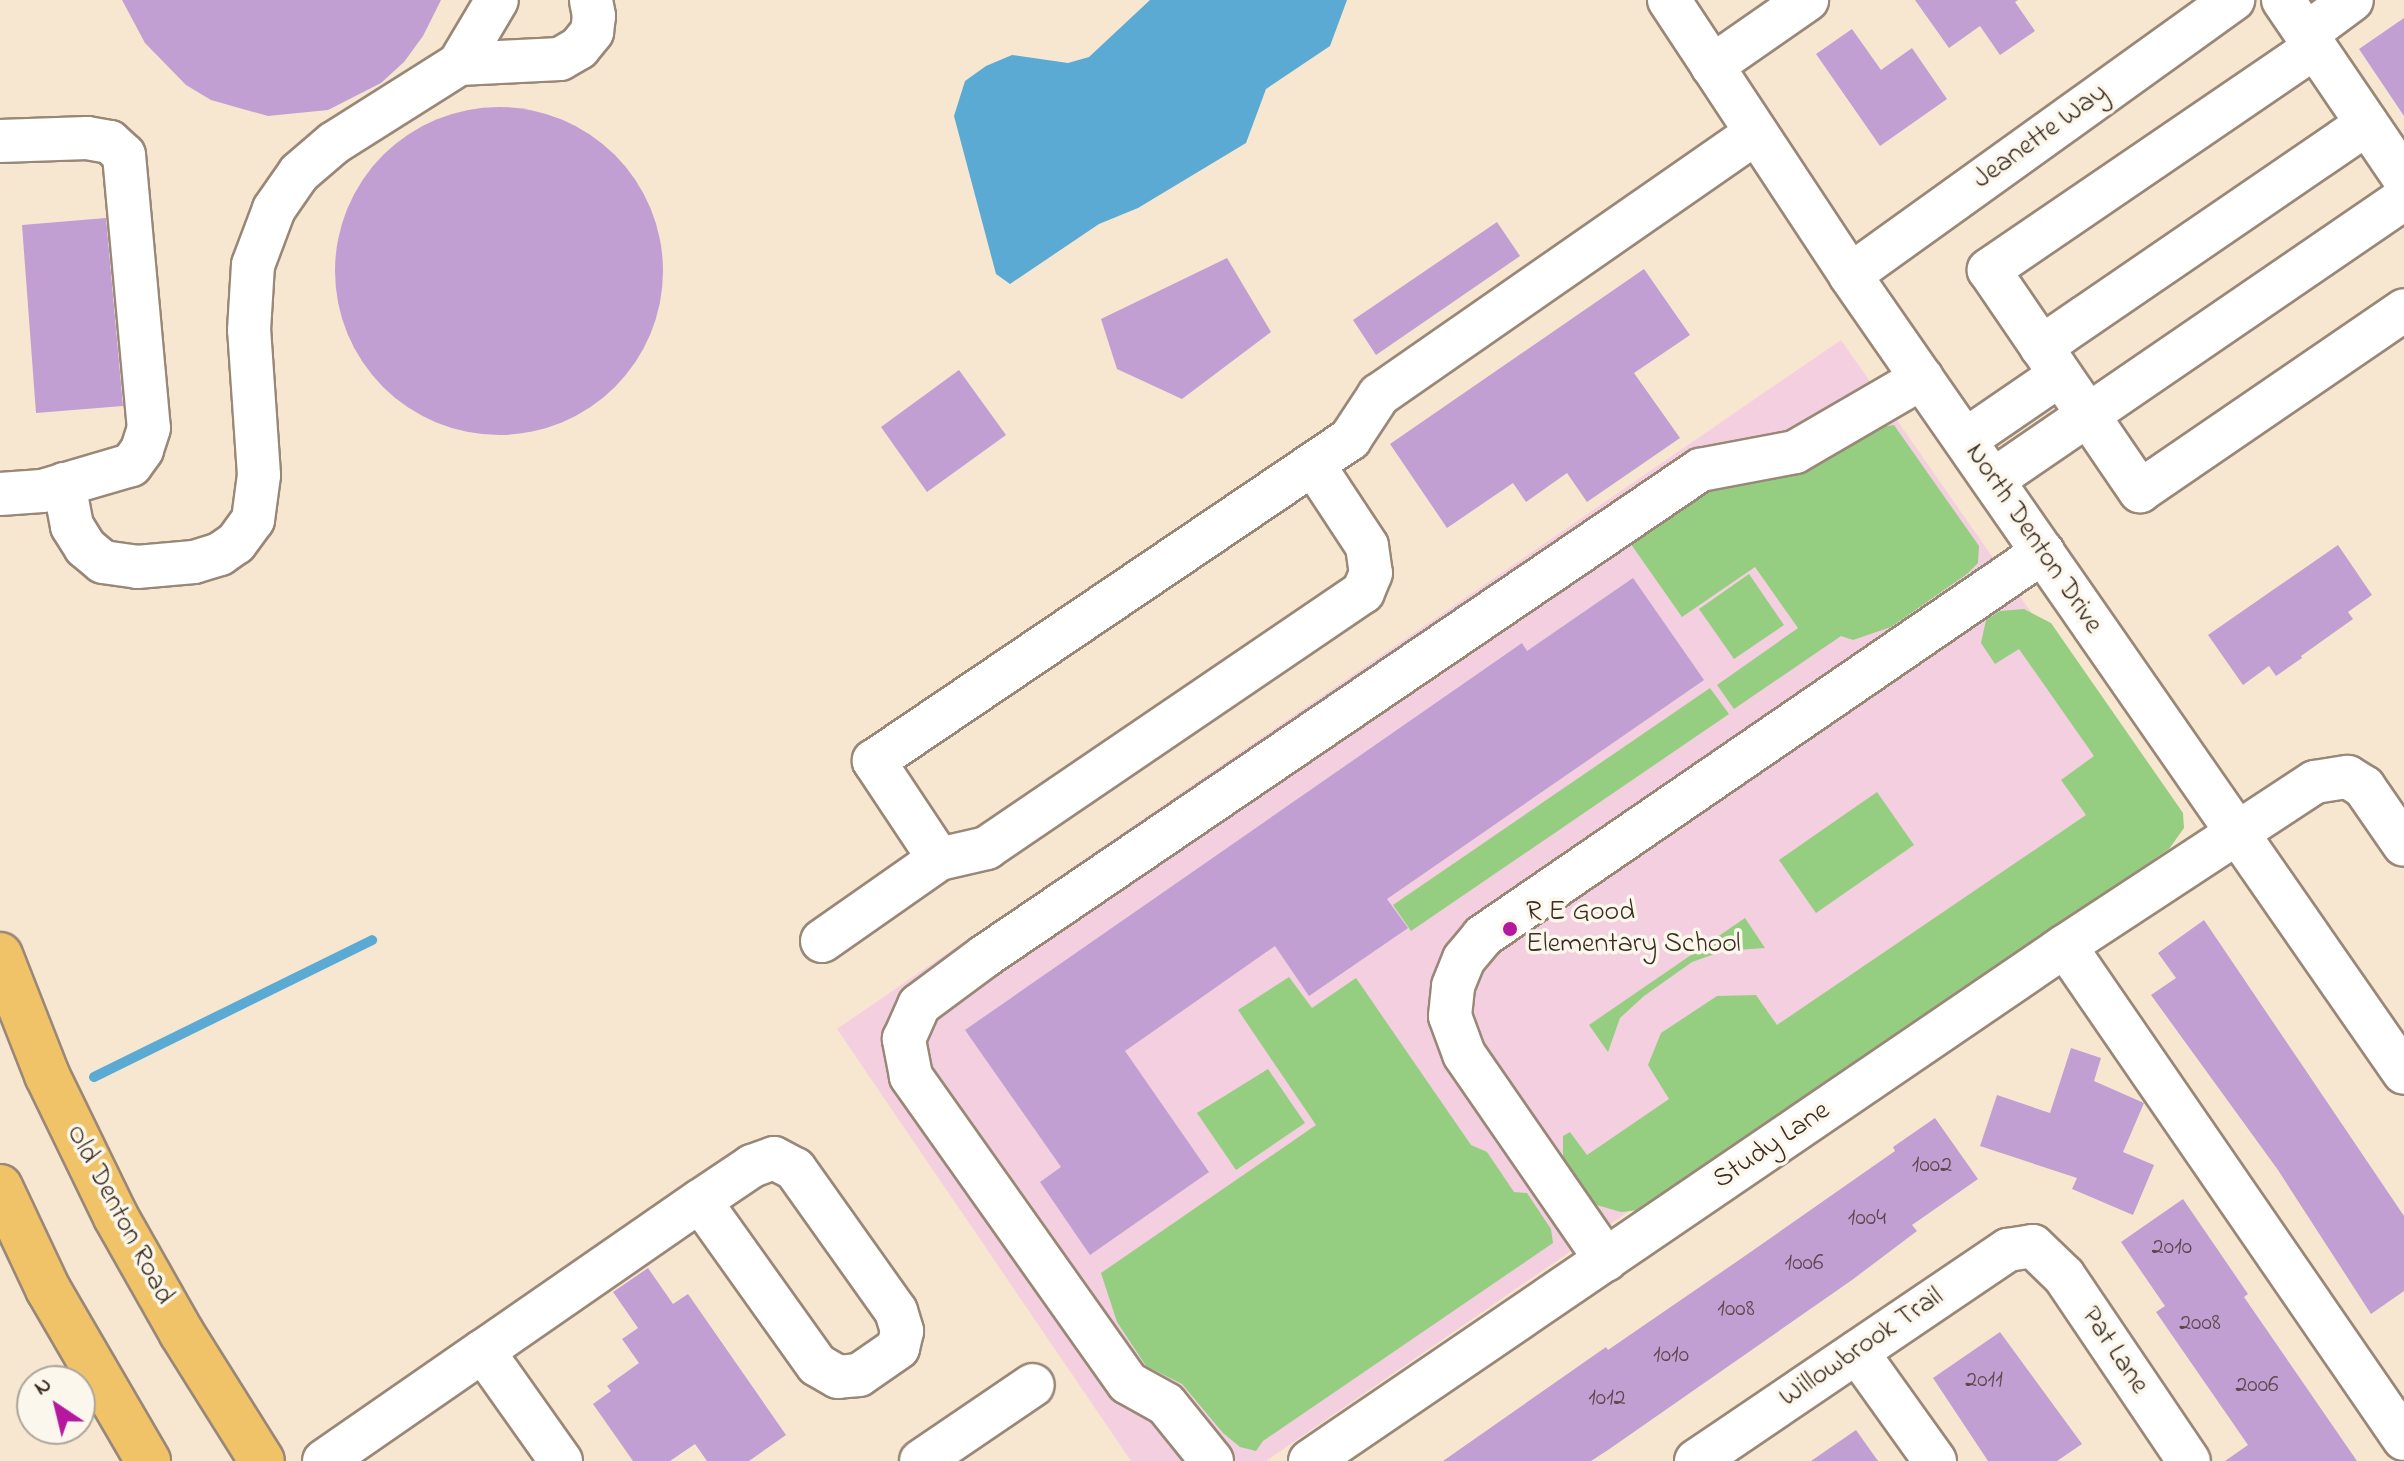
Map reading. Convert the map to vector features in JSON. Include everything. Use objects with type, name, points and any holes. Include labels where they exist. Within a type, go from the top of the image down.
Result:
[{"type":"main road","name":"Old Denton Road","points":[[0,955],[47,1075],[116,1217],[181,1332],[262,1461]]},
{"type":"main road","points":[[0,1187],[48,1289],[148,1461]]},
{"type":"street","points":[[64,484],[72,526],[85,547],[103,562],[137,567],[194,562],[220,554],[236,543],[253,520],[259,475],[249,330],[253,265],[274,209],[299,173],[334,143],[459,64],[497,0]]},
{"type":"street","points":[[459,64],[560,59],[579,48],[592,32],[594,16],[591,0]]},
{"type":"street","name":"North Denton Drive","points":[[1669,0],[1850,275],[2237,836],[2402,1066]]},
{"type":"street","points":[[1712,66],[1807,0]]},
{"type":"street","name":"Jeanette Way","points":[[1850,275],[2233,0]]},
{"type":"street","points":[[2352,0],[2301,27],[1989,270],[2140,491],[2404,310]]},
{"type":"street","points":[[2301,27],[2404,178]]},
{"type":"street","points":[[1965,440],[2051,361],[2367,124]]},
{"type":"street","points":[[939,859],[874,761],[1350,439],[1379,395],[1756,133]]},
{"type":"street","points":[[0,141],[87,138],[110,142],[124,155],[149,428],[142,450],[131,465],[42,491],[0,494]]},
{"type":"street","points":[[1993,480],[2404,199]]},
{"type":"street","points":[[1212,1461],[1166,1404],[1128,1383],[911,1076],[904,1039],[919,1005],[985,956],[1700,470],[1795,452],[1922,378]]},
{"type":"street","points":[[822,941],[939,859],[987,848],[1363,592],[1371,573],[1367,546],[1313,464]]},
{"type":"street","points":[[1606,1260],[1464,1054],[1450,1016],[1453,986],[1464,959],[1483,936],[2043,552]]},
{"type":"street","name":"Study Lane","points":[[1310,1461],[2065,946],[2315,782],[2348,777],[2364,787],[2404,845]]},
{"type":"street","points":[[2065,946],[2404,1439]]},
{"type":"street","points":[[324,1461],[700,1201],[752,1166],[774,1158],[795,1169],[896,1311],[902,1331],[898,1348],[859,1375],[838,1377],[817,1365],[700,1201]]},
{"type":"street","name":"Willowbrook Trail","points":[[1697,1461],[2008,1250],[2033,1246]]},
{"type":"street","name":"Pat Lane","points":[[2033,1246],[2064,1276],[2189,1461]]},
{"type":"street","points":[[483,1351],[561,1461]]},
{"type":"street","points":[[1857,1352],[1935,1461]]},
{"type":"street","points":[[921,1461],[1033,1385]]},
{"type":"shaded area","name":"R E Good Elementary School","points":[[1841,340],[2183,830],[1266,1461],[1131,1461],[837,1029]]},
{"type":"green space","points":[[1894,425],[1979,546],[1978,563],[1891,627],[1853,640],[1841,636],[1734,709],[1717,685],[1798,628],[1755,567],[1682,617],[1628,540],[1694,495],[1867,429]]},
{"type":"green space","points":[[1749,574],[1784,625],[1734,659],[1699,609]]},
{"type":"green space","points":[[2024,609],[2051,623],[2183,813],[2184,828],[2169,849],[1640,1210],[1621,1212],[1593,1204],[1563,1160],[1563,1136],[1570,1132],[1587,1155],[1669,1099],[1648,1065],[1661,1033],[1717,996],[1756,995],[1777,1025],[2086,815],[2061,780],[2094,756],[2019,649],[1995,664],[1981,643],[1986,620],[2000,611]]},
{"type":"green space","points":[[1710,688],[1729,714],[1411,931],[1393,905]]},
{"type":"green space","points":[[1877,792],[1914,845],[1816,913],[1779,860]]},
{"type":"green space","points":[[1745,918],[1765,948],[1723,951],[1692,962],[1644,996],[1620,1018],[1608,1052],[1589,1025]]},
{"type":"green space","points":[[1289,977],[1312,1008],[1356,978],[1471,1145],[1487,1152],[1514,1192],[1527,1193],[1551,1229],[1553,1243],[1263,1441],[1256,1451],[1240,1447],[1223,1433],[1182,1384],[1146,1366],[1117,1322],[1101,1273],[1316,1125],[1238,1010]]},
{"type":"green space","points":[[1268,1069],[1305,1123],[1236,1170],[1197,1113]]},
{"type":"water","points":[[1150,0],[1347,0],[1330,46],[1266,89],[1246,143],[1138,208],[1099,224],[1010,284],[996,274],[954,116],[965,81],[986,66],[1012,55],[1068,63],[1089,57]]},
{"type":"building","points":[[122,0],[441,0],[423,36],[404,62],[381,83],[328,110],[268,116],[211,100],[186,85],[145,43]]},
{"type":"building","points":[[1915,0],[2018,0],[2015,2],[2035,31],[2000,55],[1980,26],[1949,48]]},
{"type":"building","points":[[2404,18],[2404,116],[2359,49]]},
{"type":"building","points":[[1852,29],[1881,70],[1912,48],[1947,99],[1880,146],[1816,54]]},
{"type":"building","points":[[483,107],[515,107],[547,114],[576,126],[603,144],[626,167],[651,208],[660,239],[663,271],[660,303],[651,334],[636,362],[603,398],[576,416],[547,428],[515,435],[483,435],[451,428],[422,416],[395,398],[372,375],[354,348],[342,319],[335,287],[335,255],[342,223],[354,194],[372,167],[395,144],[422,126],[451,114]]},
{"type":"building","points":[[106,218],[123,406],[36,413],[22,225]]},
{"type":"building","points":[[1497,222],[1520,256],[1376,355],[1353,320]]},
{"type":"building","points":[[1227,258],[1271,332],[1182,399],[1117,369],[1101,319]]},
{"type":"building","points":[[1644,269],[1690,335],[1634,373],[1680,438],[1587,502],[1567,473],[1526,502],[1513,483],[1447,528],[1390,444]]},
{"type":"building","points":[[959,370],[1006,435],[927,492],[881,427]]},
{"type":"building","points":[[2338,545],[2372,595],[2348,612],[2353,619],[2302,658],[2276,676],[2269,666],[2243,685],[2208,635]]},
{"type":"building","points":[[1633,578],[1704,680],[1387,899],[1408,928],[1309,996],[1275,946],[1125,1051],[1209,1172],[1090,1255],[1040,1182],[1061,1167],[965,1030],[1522,643],[1527,651]]},
{"type":"building","points":[[2204,920],[2404,1216],[2404,1291],[2371,1314],[2278,1170],[2151,995],[2176,978],[2158,953]]},
{"type":"building","points":[[2071,1048],[2101,1058],[2094,1081],[2144,1103],[2123,1152],[2154,1165],[2133,1215],[2072,1189],[2077,1178],[1980,1146],[1997,1095],[2050,1113]]},
{"type":"building","points":[[1935,1118],[1978,1179],[1912,1225],[1917,1231],[1852,1280],[1591,1461],[1443,1461],[1606,1347],[1608,1350],[1742,1258],[1895,1151],[1893,1147]]},
{"type":"building","points":[[2183,1199],[2248,1294],[2244,1297],[2357,1461],[2225,1461],[2248,1445],[2156,1312],[2165,1306],[2121,1242]]},
{"type":"building","points":[[648,1268],[673,1304],[688,1294],[786,1435],[749,1461],[707,1461],[695,1444],[670,1461],[633,1461],[593,1404],[611,1391],[607,1386],[639,1363],[622,1339],[638,1328],[613,1292]]},
{"type":"building","points":[[2000,1332],[2082,1444],[2057,1461],[1988,1461],[1933,1378]]},
{"type":"building","points":[[1856,1430],[1878,1461],[1811,1461]]},
{"type":"waterway","points":[[94,1077],[372,940]]},
{"type":"place","name":"R E Good Elementary School","points":[[1510,929]]}]
